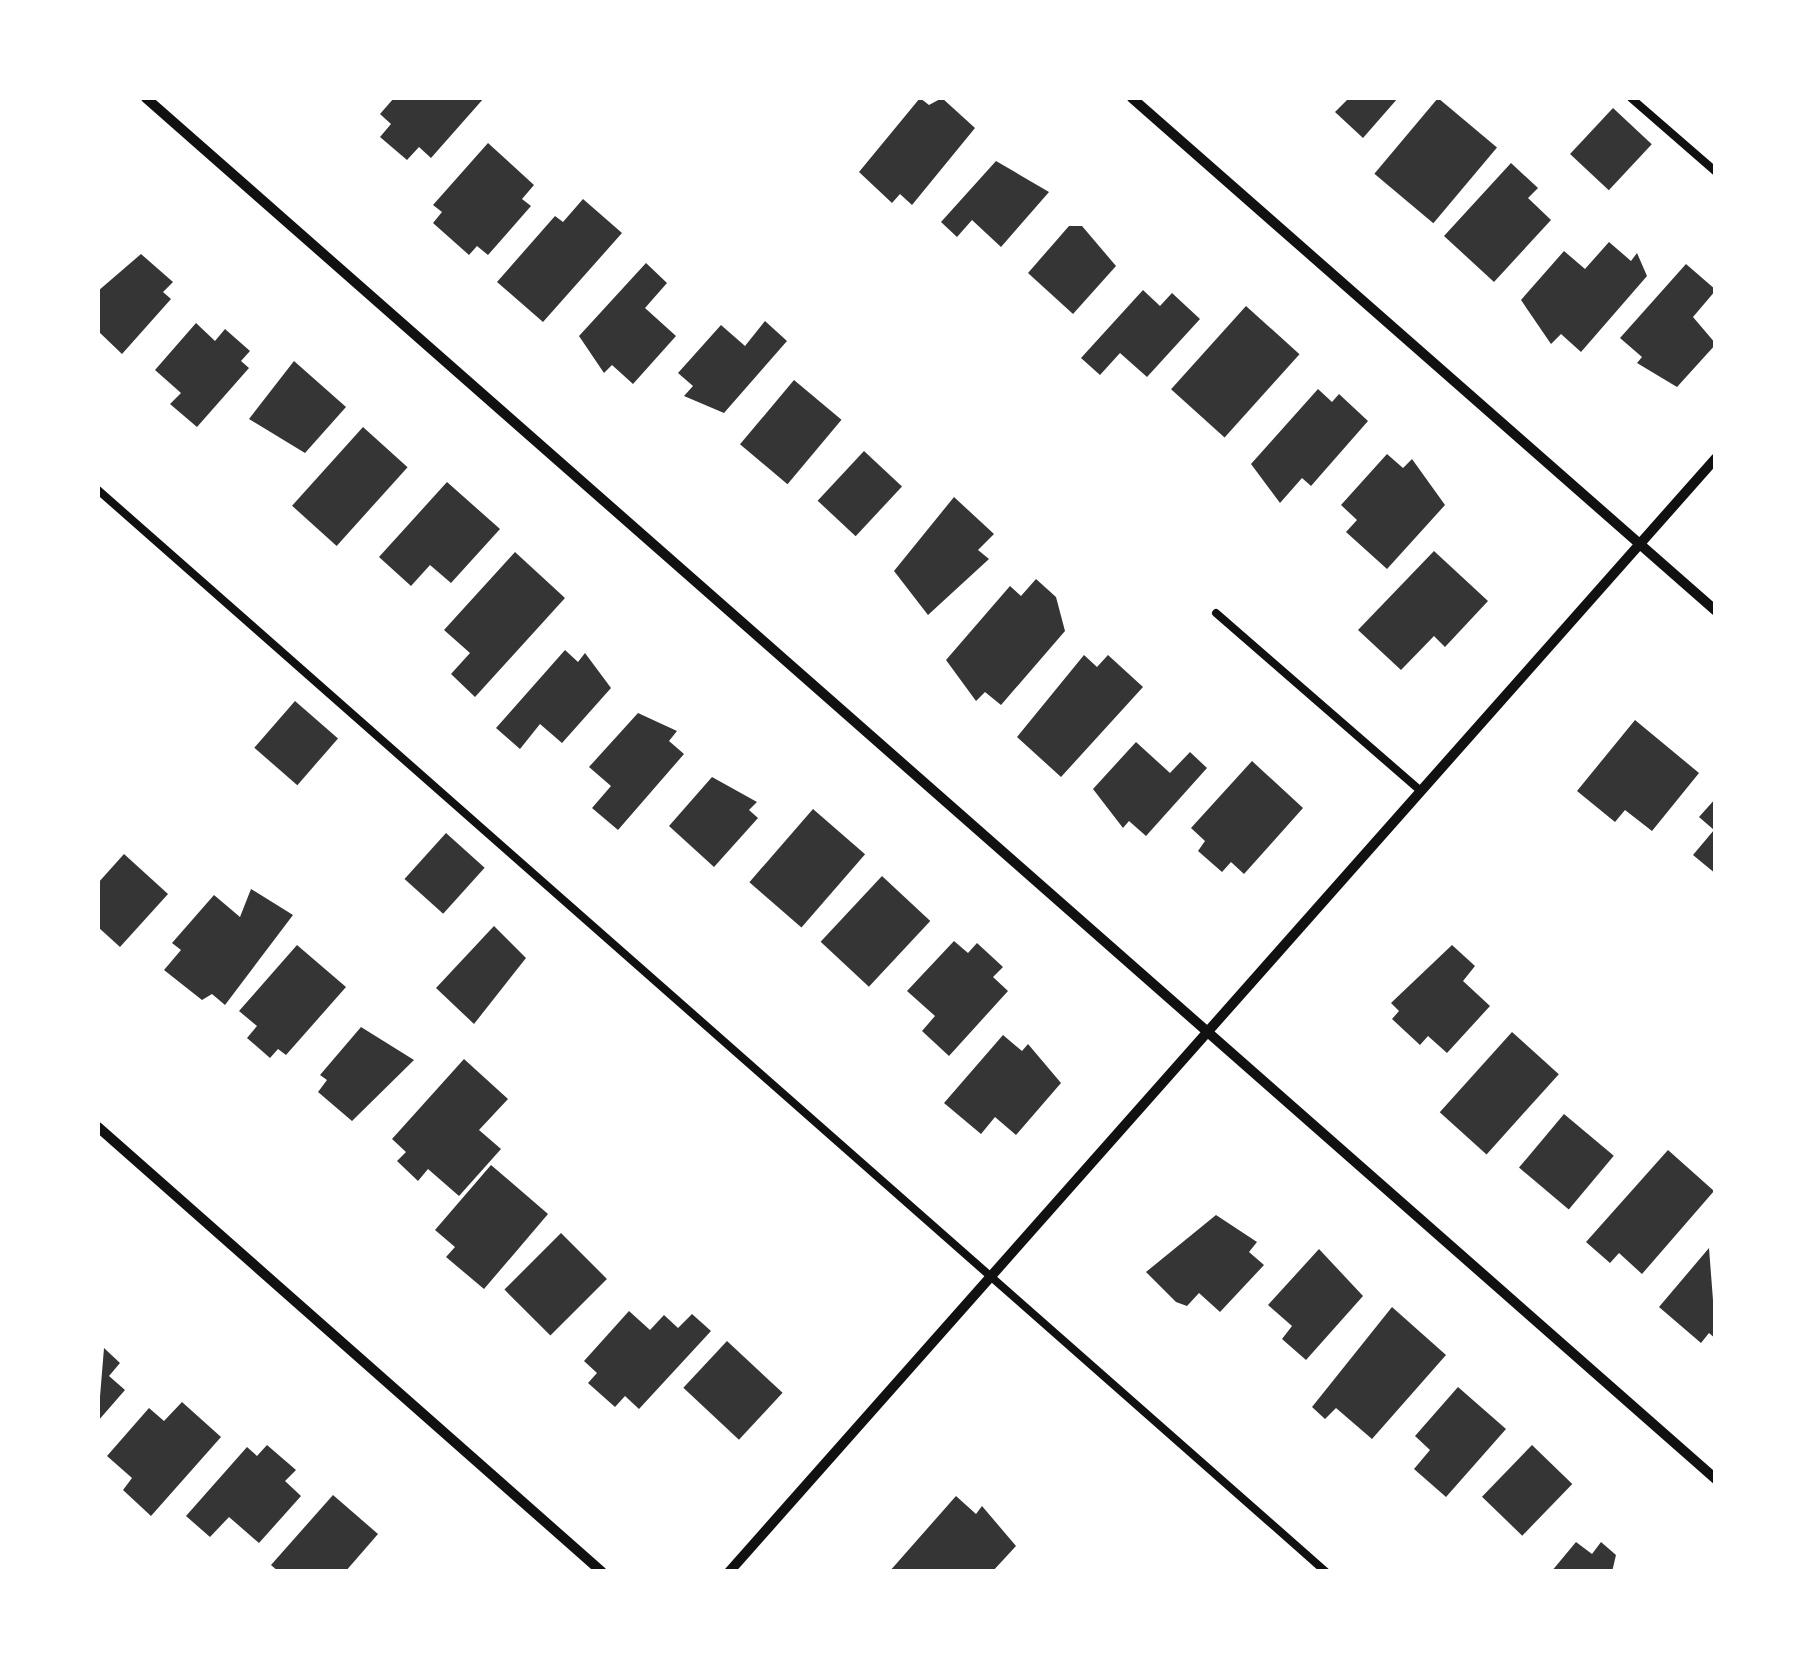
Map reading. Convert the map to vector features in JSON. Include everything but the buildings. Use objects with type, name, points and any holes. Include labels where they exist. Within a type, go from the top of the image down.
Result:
[{"type":"street","points":[[146,98],[1716,1478]]},
{"type":"street","points":[[1132,98],[1716,610]]},
{"type":"street","points":[[728,1572],[1716,458]]},
{"type":"street","points":[[98,1127],[602,1572]]},
{"type":"lane","points":[[1631,98],[1716,172]]},
{"type":"lane","points":[[98,490],[1326,1572]]},
{"type":"lane","points":[[1216,613],[1421,791]]}]
